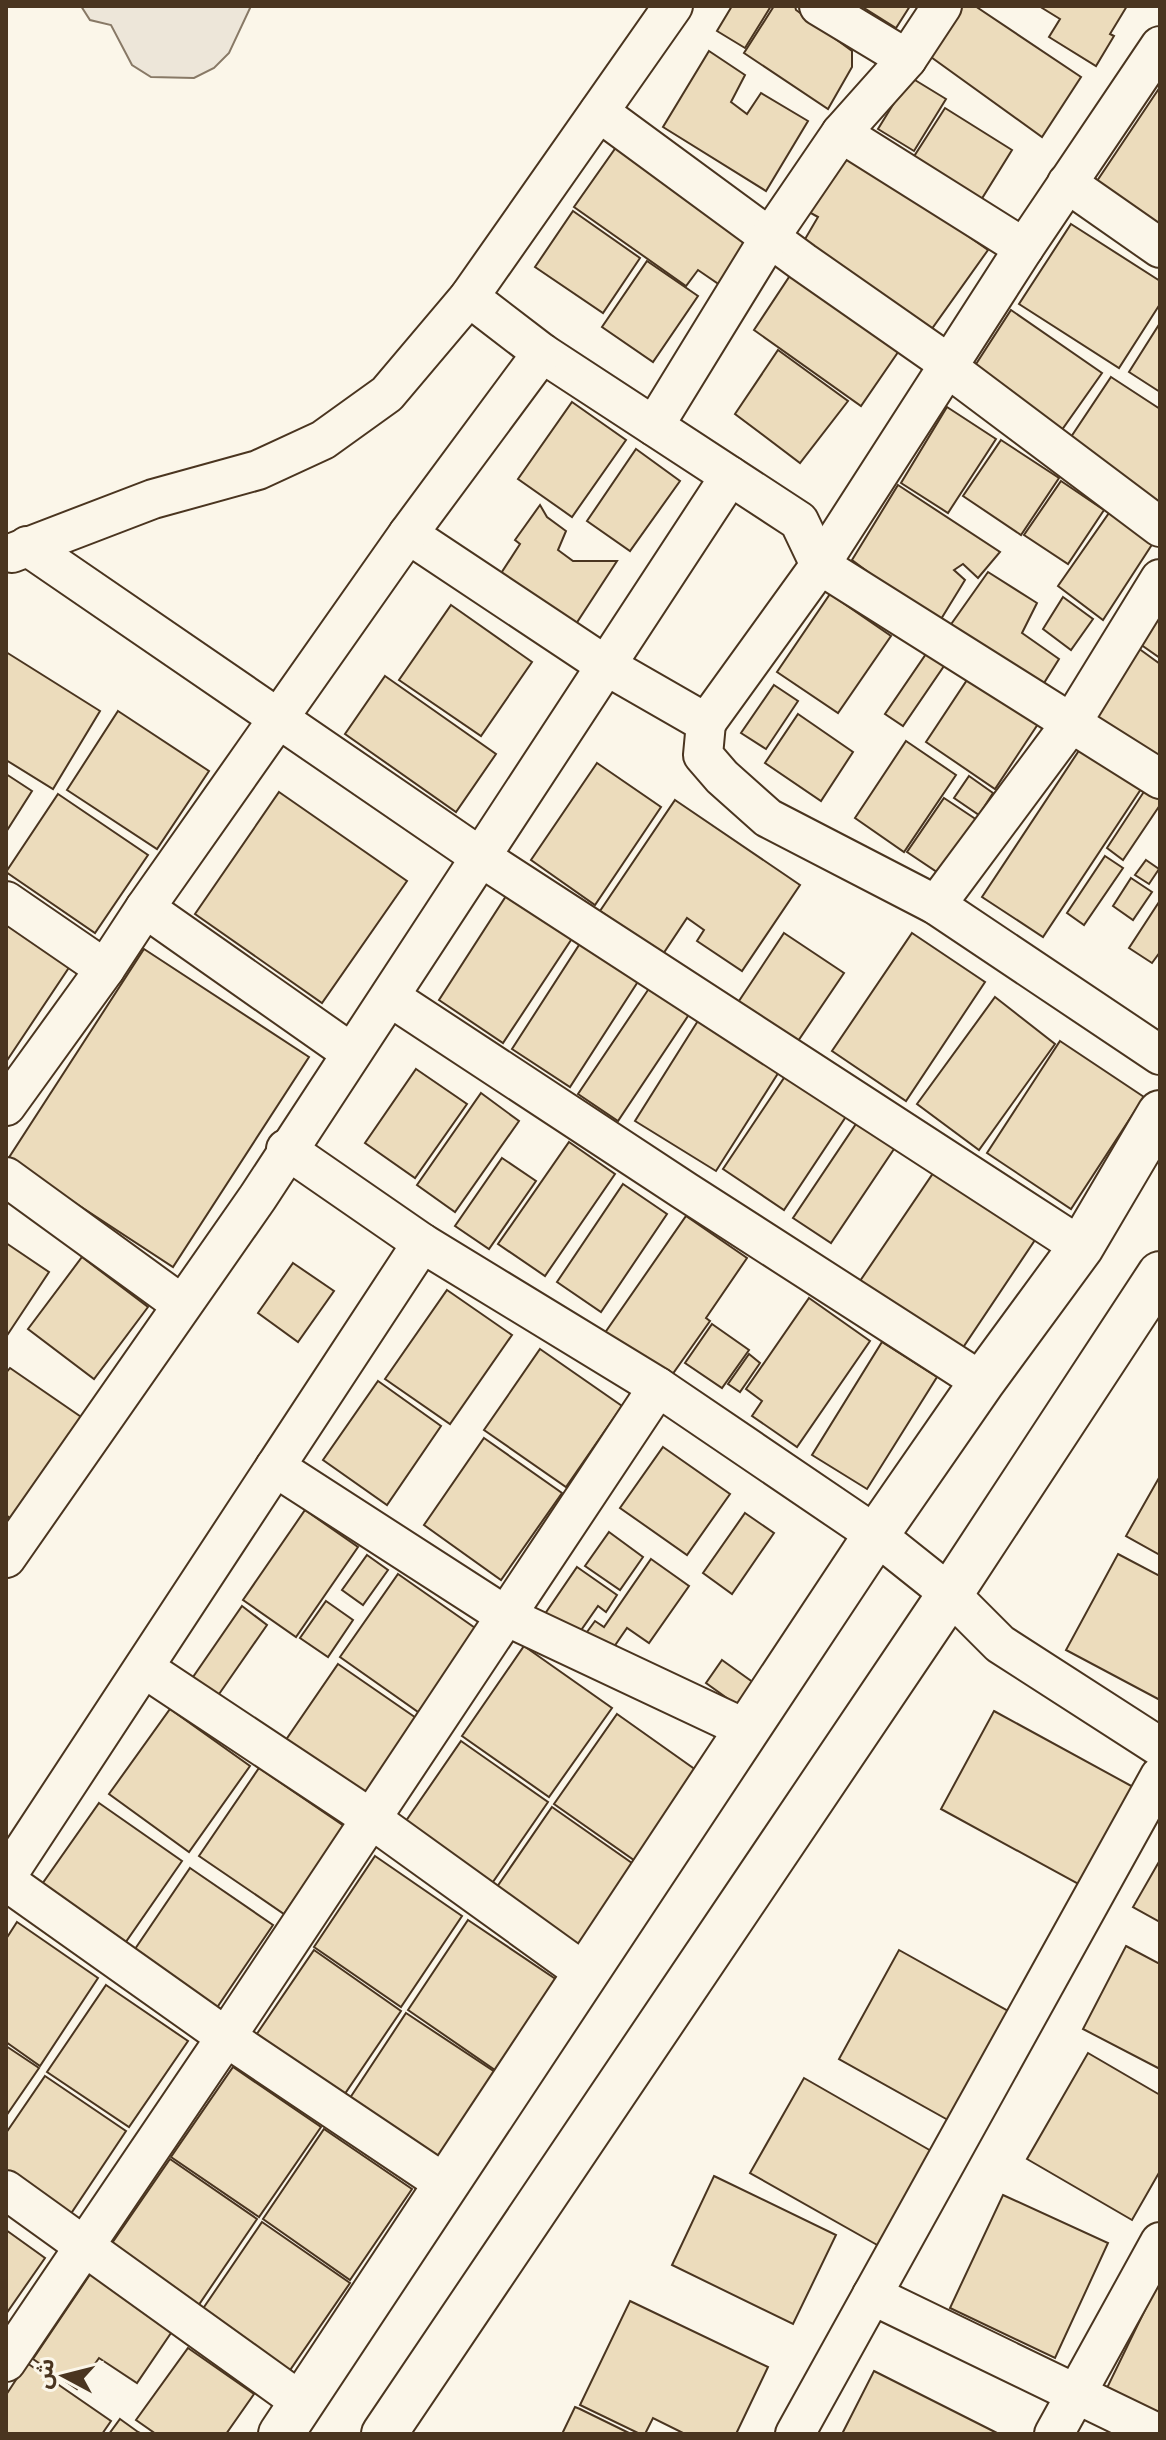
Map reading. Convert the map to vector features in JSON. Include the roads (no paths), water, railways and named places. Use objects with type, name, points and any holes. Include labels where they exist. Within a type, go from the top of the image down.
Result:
[{"type":"main road","points":[[291,2418],[876,1535],[1081,1247],[1160,1113]]},
{"type":"main road","points":[[384,2434],[950,1594],[1160,1274]]},
{"type":"street","points":[[17,550],[153,499],[258,470],[323,440],[387,394],[469,297],[673,6]]},
{"type":"street","points":[[819,6],[907,59]]},
{"type":"street","points":[[654,426],[770,237],[841,133],[907,59],[942,6]]},
{"type":"street","points":[[1160,46],[1024,248],[820,565],[706,723],[703,755],[722,777],[768,818],[936,905],[1160,1055]]},
{"type":"street","points":[[599,112],[948,365],[1160,527]]},
{"type":"street","points":[[841,133],[1024,248]]},
{"type":"street","points":[[1067,183],[1160,248]]},
{"type":"street","points":[[469,297],[542,353],[799,521],[820,565],[1160,779]]},
{"type":"street","points":[[6,1106],[408,534],[542,353]]},
{"type":"street","points":[[6,1558],[258,1197],[286,1149],[390,997],[479,856],[730,476]]},
{"type":"street","points":[[408,534],[605,665],[706,723]]},
{"type":"street","points":[[17,550],[279,718],[479,856],[1081,1247]]},
{"type":"street","points":[[936,905],[1072,722],[1160,579]]},
{"type":"street","points":[[6,901],[105,969]]},
{"type":"street","points":[[145,908],[350,1052]]},
{"type":"street","points":[[390,997],[982,1382]]},
{"type":"street","points":[[286,1149],[422,1243],[658,1387],[876,1535],[950,1594],[1000,1644],[1160,1747]]},
{"type":"street","points":[[6,1177],[181,1304]]},
{"type":"street","points":[[422,1243],[6,1879],[226,2037],[445,2184]]},
{"type":"street","points":[[6,2362],[658,1387]]},
{"type":"street","points":[[275,1467],[506,1616],[748,1730]]},
{"type":"street","points":[[144,1668],[370,1818],[585,1973]]},
{"type":"street","points":[[795,2434],[1160,1776]]},
{"type":"street","points":[[6,2190],[85,2247],[291,2418]]},
{"type":"street","points":[[1054,2434],[1160,2242]]},
{"type":"street","points":[[872,2295],[1159,2434]]}]
